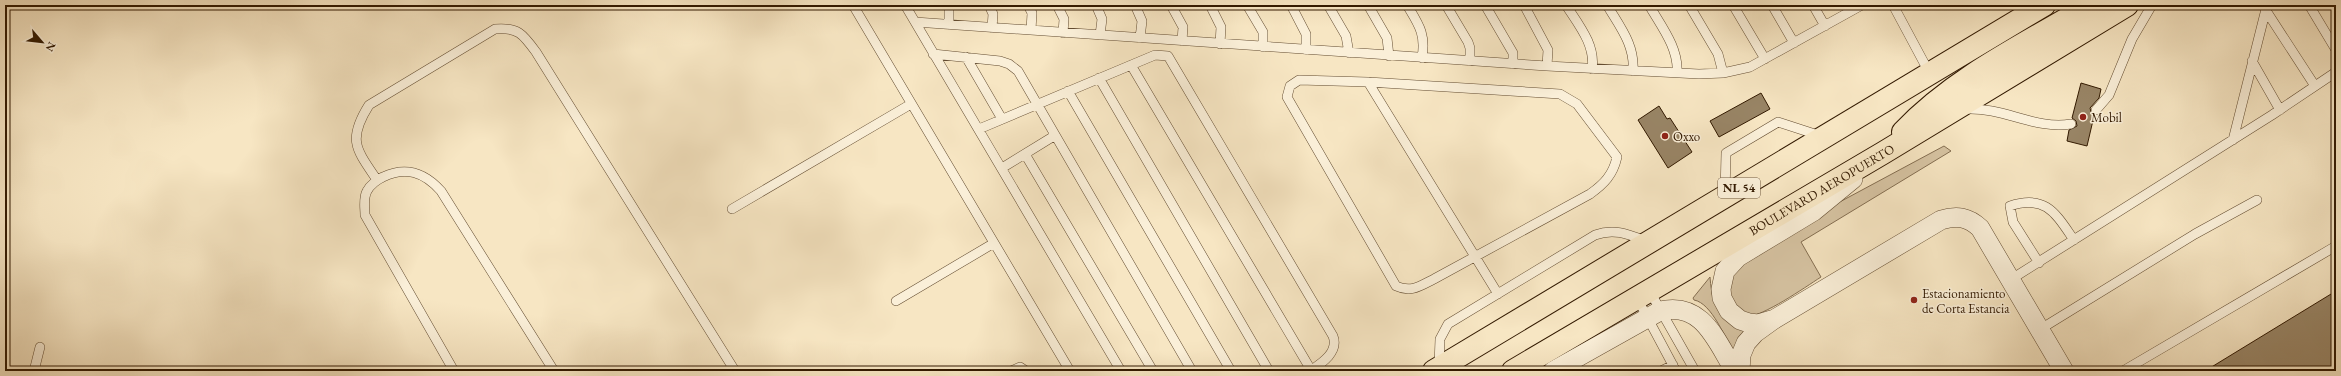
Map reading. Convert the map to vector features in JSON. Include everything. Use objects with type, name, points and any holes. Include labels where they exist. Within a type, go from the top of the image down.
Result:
[{"type":"highway","name":"NL 54","points":[[1437,370],[2044,5]]},
{"type":"highway","points":[[1883,153],[1914,120],[1949,90],[2092,5]]},
{"type":"highway","name":"BOULEVARD AEROPUERTO","points":[[1513,371],[1883,153],[2127,5]]},
{"type":"street","points":[[1773,320],[1758,324],[1749,323],[1740,320],[1729,311],[1722,298],[1721,289],[1725,271],[1738,257],[1814,211],[1883,153]]},
{"type":"street","points":[[1740,371],[1741,355],[1746,343],[1773,320],[1941,220],[1951,217],[1962,217],[1972,221],[1980,228],[2064,371]]},
{"type":"street","points":[[1553,371],[1654,315],[1673,308],[1684,309],[1702,320],[1735,371]]},
{"type":"lane","points":[[852,5],[1070,371]]},
{"type":"lane","points":[[905,5],[933,54],[979,128],[1121,371]]},
{"type":"lane","points":[[949,5],[949,25]]},
{"type":"lane","points":[[989,5],[993,14],[992,28]]},
{"type":"lane","points":[[1028,5],[1032,13],[1031,30]]},
{"type":"lane","points":[[1057,5],[1064,19],[1063,33]]},
{"type":"lane","points":[[1096,5],[1102,19],[1100,35]]},
{"type":"lane","points":[[1135,5],[1142,22],[1140,38]]},
{"type":"lane","points":[[1171,5],[1183,27],[1182,41]]},
{"type":"lane","points":[[1210,5],[1221,27],[1220,44]]},
{"type":"lane","points":[[1248,5],[1262,32],[1263,47]]},
{"type":"lane","points":[[1291,5],[1306,34],[1306,50]]},
{"type":"lane","points":[[1328,5],[1346,36],[1349,53]]},
{"type":"lane","points":[[1368,5],[1388,38],[1389,56]]},
{"type":"lane","points":[[1407,5],[1422,30],[1424,45],[1422,58]]},
{"type":"lane","points":[[1446,5],[1468,42],[1470,48],[1470,61]]},
{"type":"lane","points":[[1485,5],[1513,53],[1513,64]]},
{"type":"lane","points":[[1524,5],[1548,50],[1546,66]]},
{"type":"lane","points":[[1566,5],[1591,46],[1593,54],[1592,69]]},
{"type":"lane","points":[[1607,5],[1633,52],[1633,71]]},
{"type":"lane","points":[[1648,5],[1675,51],[1678,64],[1677,73]]},
{"type":"lane","points":[[1690,5],[1718,54],[1723,74]]},
{"type":"lane","points":[[1733,5],[1765,59]]},
{"type":"lane","points":[[1772,5],[1794,43]]},
{"type":"lane","points":[[1813,5],[1825,26]]},
{"type":"lane","points":[[1893,5],[1930,74]]},
{"type":"lane","points":[[2096,110],[2109,95],[2132,39],[2152,5]]},
{"type":"lane","points":[[2309,5],[2336,50]]},
{"type":"lane","points":[[915,22],[1513,64],[1633,71],[1723,74],[1750,67],[1859,6]]},
{"type":"lane","points":[[2233,140],[2266,7]]},
{"type":"lane","points":[[2266,7],[2315,86]]},
{"type":"lane","points":[[377,180],[358,152],[357,134],[362,116],[369,105],[495,29],[510,28],[524,35],[735,371]]},
{"type":"lane","points":[[933,54],[1000,61],[1009,64],[1018,71],[1036,105],[1192,371]]},
{"type":"lane","points":[[979,128],[1155,55],[1168,56],[1266,221],[1335,342],[1335,346],[1328,358],[1311,371],[1131,65]]},
{"type":"lane","points":[[966,57],[1002,119]]},
{"type":"lane","points":[[2252,61],[2280,110]]},
{"type":"lane","points":[[2010,280],[2233,140],[2336,72]]},
{"type":"lane","points":[[1099,78],[1269,371]]},
{"type":"lane","points":[[1299,80],[1368,82],[1560,94],[1577,104],[1618,157],[1613,172],[1601,186],[1475,257],[1412,290],[1396,286],[1287,97],[1290,86],[1299,80]]},
{"type":"lane","points":[[1368,82],[1498,294]]},
{"type":"lane","points":[[1068,91],[1231,371]]},
{"type":"lane","points":[[732,209],[911,104]]},
{"type":"lane","points":[[1956,109],[2003,112],[2048,126],[2071,124]]},
{"type":"lane","points":[[1725,197],[1726,154],[1778,122],[1824,137]]},
{"type":"lane","points":[[1002,168],[1054,136]]},
{"type":"lane","points":[[1025,154],[1153,371]]},
{"type":"lane","points":[[454,371],[365,215],[367,190],[377,180],[397,170],[405,170],[432,180],[441,191],[554,371]]},
{"type":"lane","points":[[2039,330],[2195,234],[2257,200]]},
{"type":"lane","points":[[2039,263],[2013,222],[2010,206],[2032,201],[2054,212],[2074,240]]},
{"type":"lane","points":[[1437,370],[1440,339],[1448,324],[1595,235],[1607,230],[1622,232],[1650,242]]},
{"type":"lane","points":[[896,301],[994,243]]},
{"type":"lane","points":[[2124,371],[2336,246]]},
{"type":"lane","points":[[1643,294],[1654,315],[1675,368],[1661,371]]},
{"type":"lane","points":[[1643,294],[1654,315],[1695,371]]},
{"type":"lane","points":[[34,371],[40,347]]},
{"type":"lane","points":[[1011,371],[1020,367],[1026,371]]},
{"type":"shaded area","points":[[1944,146],[1951,151],[1801,242],[1821,277],[1795,294],[1763,312],[1746,317],[1721,289],[1725,271],[1821,212]]},
{"type":"shaded area","points":[[1710,277],[1715,305],[1730,318],[1749,327],[1735,355],[1713,315],[1707,308],[1693,298]]},
{"type":"building","name":"Mobil","points":[[2081,83],[2101,89],[2099,98],[2090,108],[2094,116],[2087,146],[2067,141],[2069,130],[2077,126],[2076,121],[2072,118]]},
{"type":"building","points":[[1761,93],[1770,109],[1719,137],[1710,121]]},
{"type":"building","name":"Oxxo","points":[[1659,106],[1667,119],[1670,118],[1692,152],[1668,168],[1638,120]]},
{"type":"building","points":[[2336,291],[2336,371],[2205,371]]},
{"type":"place","name":"Mobil","points":[[2083,117]]},
{"type":"place","name":"Oxxo","points":[[1665,136]]},
{"type":"place","name":"Estacionamiento de Corta Estancia","points":[[1914,300]]}]
